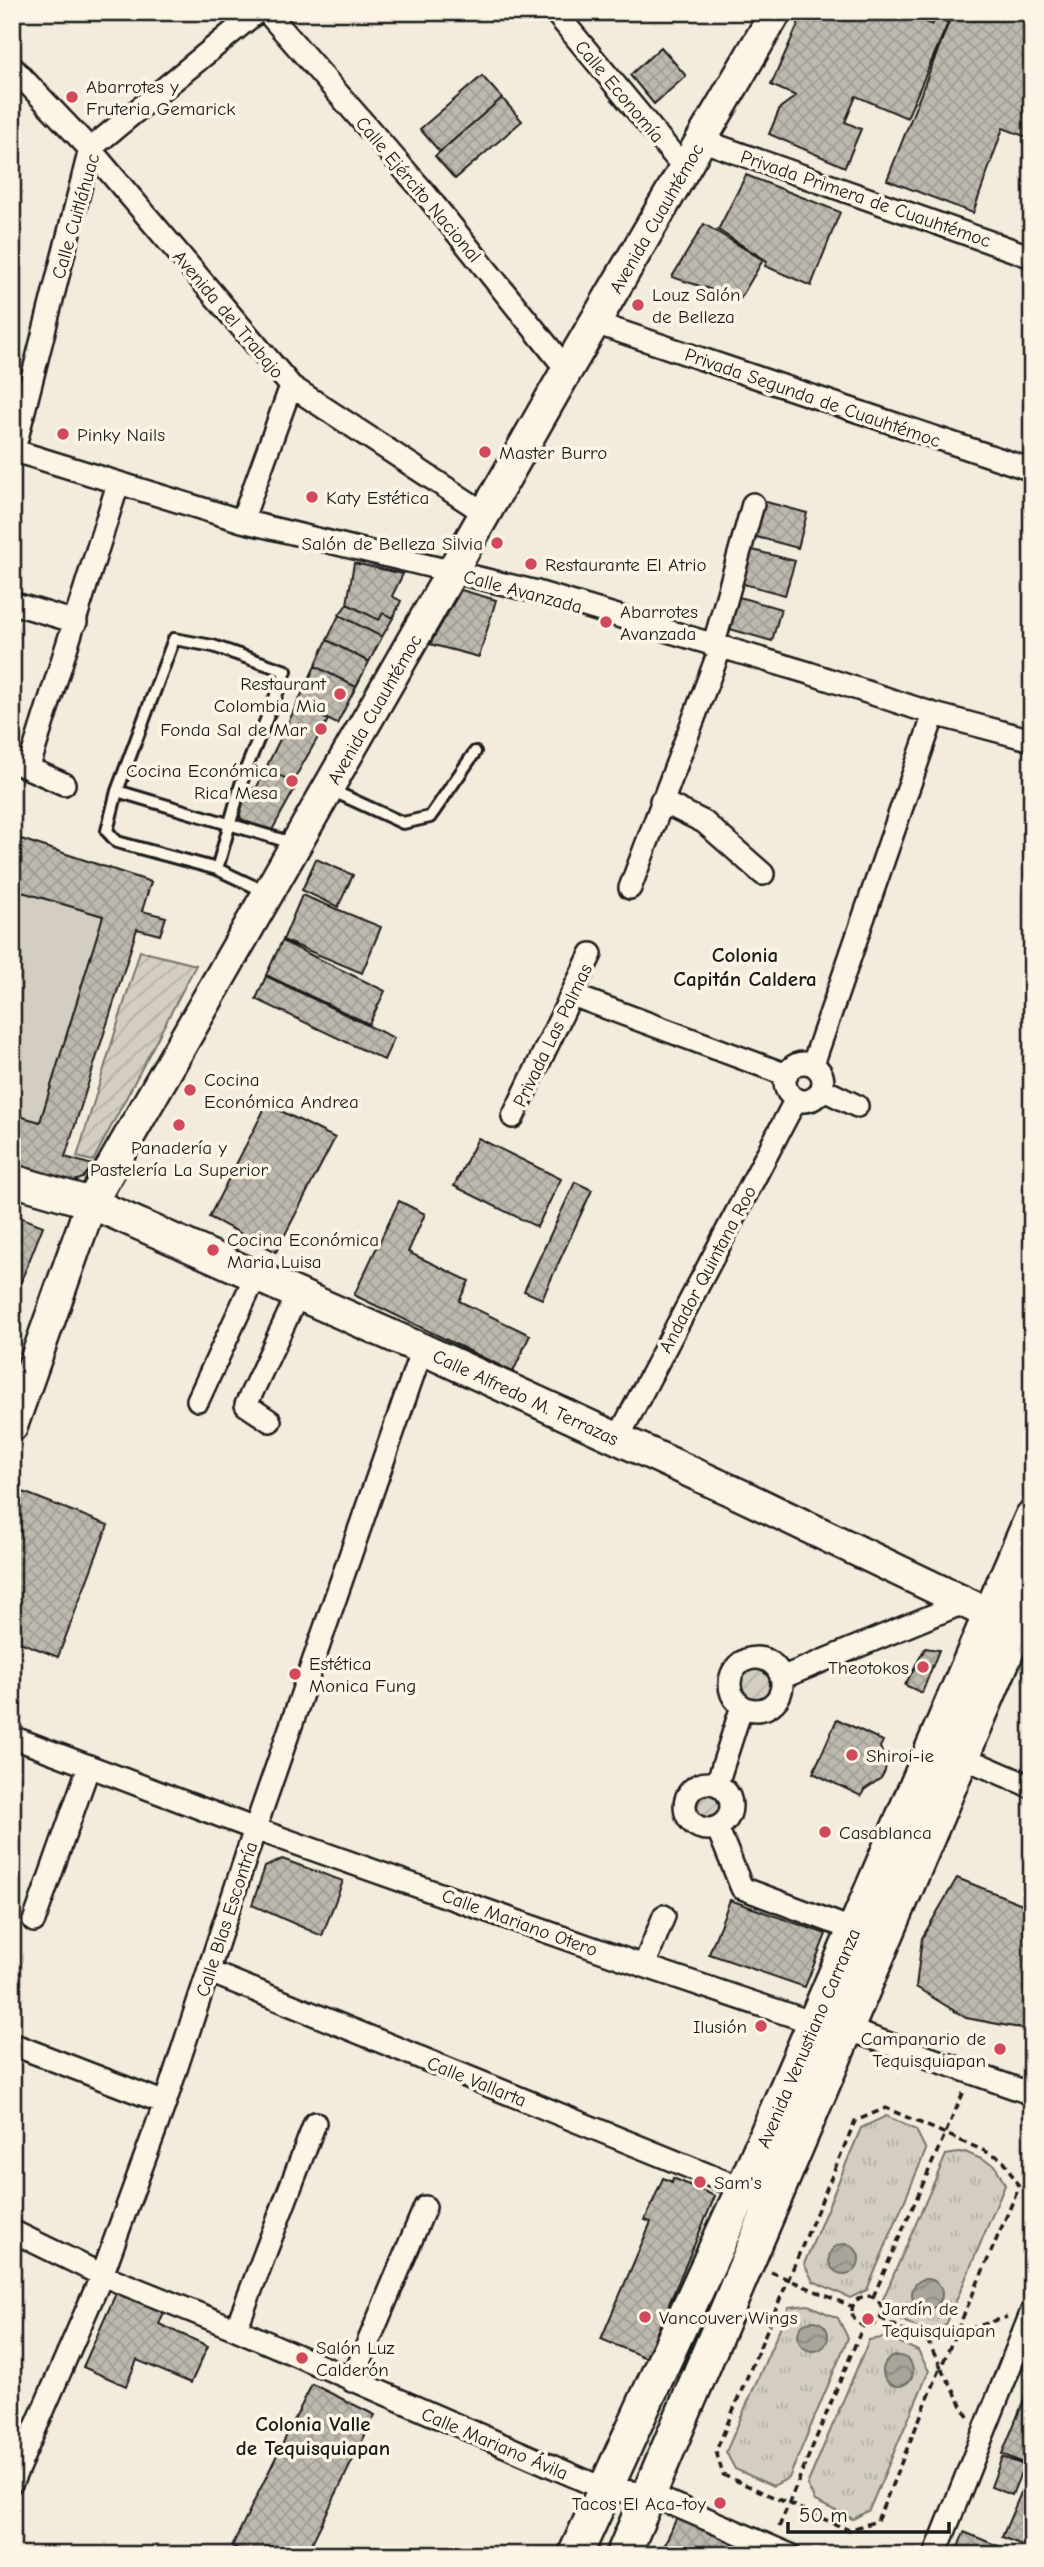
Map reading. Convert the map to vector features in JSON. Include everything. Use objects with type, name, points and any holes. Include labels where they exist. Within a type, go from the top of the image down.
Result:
[{"type":"main road","name":"Avenida Venustiano Carranza","points":[[575,2555],[743,2189],[829,2025],[960,1756],[1032,1517]]},
{"type":"main road","name":"Avenida Venustiano Carranza","points":[[623,2555],[746,2262],[829,2025],[854,1930],[1000,1620],[1032,1592]]},
{"type":"street","name":"Calle Cuitláhuac","points":[[13,450],[90,149],[257,12]]},
{"type":"street","name":"Calle Ejército Nacional","points":[[267,12],[424,192],[567,370]]},
{"type":"street","name":"Calle Economía","points":[[555,12],[684,169]]},
{"type":"street","name":"Avenida Cuauhtémoc","points":[[12,1426],[91,1203],[775,12]]},
{"type":"street","name":"Avenida del Trabajo","points":[[12,67],[90,149],[290,386],[486,514]]},
{"type":"street","name":"Privada Primera de Cuauhtémoc","points":[[701,140],[1032,257]]},
{"type":"street","name":"Privada Segunda de Cuauhtémoc","points":[[595,323],[1032,470]]},
{"type":"street","points":[[242,521],[290,386]]},
{"type":"street","name":"Calle Avanzada","points":[[13,450],[242,521],[537,592],[717,648],[809,673],[934,714],[1032,740]]},
{"type":"street","points":[[64,784],[21,764],[75,622],[118,484]]},
{"type":"street","points":[[630,888],[717,648],[753,504]]},
{"type":"street","points":[[12,603],[75,622]]},
{"type":"street","points":[[813,1065],[934,714]]},
{"type":"street","points":[[661,801],[704,822],[763,874]]},
{"type":"street","name":"Privada Las Palmas","points":[[513,1117],[591,954]]},
{"type":"street","points":[[572,995],[787,1075]]},
{"type":"street","points":[[797,1064],[813,1065],[822,1075],[822,1089],[811,1099],[796,1099],[786,1089],[787,1075],[797,1064]]},
{"type":"street","points":[[822,1089],[858,1106]]},
{"type":"street","name":"Andador Quintana Roo","points":[[617,1440],[796,1099]]},
{"type":"street","name":"Calle Alfredo M. Terrazas","points":[[12,1180],[91,1203],[256,1275],[743,1496],[1000,1620]]},
{"type":"street","points":[[198,1400],[256,1275]]},
{"type":"street","points":[[270,1421],[246,1405],[298,1294]]},
{"type":"street","name":"Calle Blas Escontría","points":[[12,2482],[102,2275],[165,2104],[255,1829],[422,1349]]},
{"type":"street","points":[[781,1678],[1000,1620]]},
{"type":"street","points":[[748,1659],[765,1660],[778,1671],[781,1678],[779,1696],[767,1707],[750,1709],[742,1706],[732,1693],[730,1685],[735,1669],[748,1659]]},
{"type":"street","points":[[717,1784],[742,1706]]},
{"type":"street","name":"Calle Mariano Otero","points":[[12,1737],[255,1829],[644,1966],[1032,2094]]},
{"type":"street","points":[[960,1756],[1032,1787]]},
{"type":"street","points":[[34,1921],[89,1766]]},
{"type":"street","points":[[702,1783],[717,1784],[728,1794],[731,1801],[728,1816],[717,1827],[710,1829],[695,1825],[689,1820],[684,1806],[685,1798],[694,1786],[702,1783]]},
{"type":"street","points":[[717,1827],[743,1888],[854,1930]]},
{"type":"street","points":[[644,1966],[664,1916]]},
{"type":"street","name":"Calle Vallarta","points":[[210,1972],[743,2189]]},
{"type":"street","points":[[12,2044],[165,2104]]},
{"type":"street","points":[[236,2329],[315,2123]]},
{"type":"street","points":[[352,2381],[425,2207]]},
{"type":"street","name":"Calle Mariano Ávila","points":[[12,2231],[102,2275],[236,2329],[604,2489],[649,2494],[780,2551]]},
{"type":"street","points":[[935,2555],[980,2441],[1025,2312]]},
{"type":"lane","points":[[217,869],[244,774],[286,671],[213,646],[174,639],[117,791],[107,831],[117,842],[217,869],[268,894]]},
{"type":"lane","points":[[328,789],[403,823],[430,817],[475,752]]},
{"type":"lane","points":[[117,791],[296,844]]},
{"type":"path","points":[[873,2297],[972,2074]]},
{"type":"path","points":[[886,2108],[944,2135],[1003,2159],[1019,2187],[877,2521],[849,2530],[723,2475],[716,2451],[855,2121],[886,2108]]},
{"type":"path","points":[[746,2262],[853,2307]]},
{"type":"path","points":[[873,2297],[880,2304],[880,2318],[873,2325],[863,2326],[854,2319],[853,2307],[860,2298],[873,2297]]},
{"type":"path","points":[[928,2342],[1025,2312]]},
{"type":"path","points":[[880,2318],[928,2342],[980,2441]]},
{"type":"path","points":[[780,2551],[789,2503],[863,2326]]},
{"type":"green space","points":[[12,889],[103,916],[40,1122],[12,1114]]},
{"type":"green space","points":[[140,951],[196,965],[93,1161],[77,1157]]},
{"type":"green space","points":[[754,1665],[768,1671],[774,1685],[768,1699],[754,1705],[740,1699],[734,1685],[740,1671]]},
{"type":"green space","points":[[708,1786],[722,1791],[727,1805],[722,1819],[708,1824],[694,1819],[689,1805],[694,1791]]},
{"type":"green space","points":[[886,2116],[916,2130],[926,2150],[867,2290],[850,2298],[813,2281],[804,2264],[861,2128]]},
{"type":"green space","points":[[965,2152],[995,2165],[1005,2185],[946,2325],[930,2333],[892,2316],[883,2299],[946,2155]]},
{"type":"green space","points":[[808,2305],[838,2318],[848,2338],[789,2478],[773,2486],[735,2469],[726,2452],[789,2307]]},
{"type":"green space","points":[[888,2337],[918,2351],[929,2371],[869,2510],[853,2519],[815,2501],[807,2485],[869,2340]]},
{"type":"water","points":[[844,2244],[855,2248],[859,2259],[855,2270],[844,2274],[833,2270],[829,2259],[833,2248]]},
{"type":"water","points":[[927,2279],[938,2283],[942,2294],[938,2305],[927,2309],[916,2305],[912,2294],[916,2283]]},
{"type":"water","points":[[813,2321],[824,2325],[828,2336],[824,2347],[813,2351],[802,2347],[798,2336],[802,2325]]},
{"type":"water","points":[[898,2356],[909,2360],[913,2371],[909,2382],[898,2386],[887,2382],[883,2371],[887,2360]]},
{"type":"building","points":[[821,12],[902,12],[932,25],[936,18],[948,23],[907,118],[856,96],[845,122],[861,129],[845,167],[769,134],[780,108],[796,96],[771,85],[802,15],[817,22]]},
{"type":"building","points":[[953,12],[1016,12],[1032,19],[1032,139],[1003,128],[973,213],[887,180]]},
{"type":"building","points":[[661,47],[686,76],[654,104],[630,75]]},
{"type":"building","points":[[482,76],[502,98],[440,152],[420,129]]},
{"type":"building","points":[[502,98],[522,121],[455,179],[435,156]]},
{"type":"building","points":[[746,175],[840,212],[811,286],[765,266],[767,261],[718,230]]},
{"type":"building","points":[[704,224],[763,260],[740,299],[672,277]]},
{"type":"building","points":[[759,500],[807,513],[798,548],[749,535]]},
{"type":"building","points":[[745,548],[795,561],[785,595],[736,582]]},
{"type":"building","points":[[354,563],[403,574],[392,596],[401,601],[393,618],[383,613],[379,620],[347,604]]},
{"type":"building","points":[[461,590],[496,600],[479,657],[430,644]]},
{"type":"building","points":[[732,595],[781,609],[772,641],[723,627]]},
{"type":"building","points":[[347,604],[379,620],[383,613],[393,618],[382,637],[339,615]]},
{"type":"building","points":[[339,615],[382,637],[369,662],[327,640]]},
{"type":"building","points":[[327,640],[369,662],[356,687],[315,666]]},
{"type":"building","points":[[315,666],[356,687],[337,724],[297,704]]},
{"type":"building","points":[[297,704],[328,720],[293,781],[265,770]]},
{"type":"building","points":[[265,770],[298,783],[271,832],[241,819],[238,808],[248,790],[257,787]]},
{"type":"building","points":[[12,836],[151,882],[142,911],[166,917],[160,935],[137,929],[65,1157],[93,1165],[83,1178],[69,1183],[12,1166],[12,1114],[40,1122],[103,916],[12,889]]},
{"type":"building","points":[[316,859],[353,875],[338,907],[302,890]]},
{"type":"building","points":[[302,895],[381,927],[362,973],[283,940]]},
{"type":"building","points":[[282,941],[385,991],[369,1024],[266,975]]},
{"type":"building","points":[[266,976],[394,1038],[384,1060],[256,999]]},
{"type":"building","points":[[267,1104],[335,1138],[276,1252],[209,1217]]},
{"type":"building","points":[[478,1138],[561,1179],[537,1227],[454,1186]]},
{"type":"building","points":[[575,1182],[592,1190],[542,1299],[524,1291]]},
{"type":"building","points":[[399,1201],[425,1214],[408,1252],[469,1281],[459,1301],[530,1335],[513,1372],[354,1295]]},
{"type":"building","points":[[12,1214],[43,1226],[18,1289],[12,1286]]},
{"type":"building","points":[[18,1490],[108,1525],[58,1657],[12,1639],[12,1504]]},
{"type":"building","name":"Theotokos","points":[[925,1648],[939,1650],[922,1693],[905,1685]]},
{"type":"building","name":"Shiroi-ie","points":[[837,1719],[883,1741],[880,1747],[886,1763],[885,1771],[861,1796],[813,1773]]},
{"type":"building","points":[[282,1859],[343,1881],[322,1936],[252,1905],[265,1867]]},
{"type":"building","points":[[957,1878],[1032,1908],[1032,2012],[1025,2029],[966,2018],[916,1987],[922,1938]]},
{"type":"building","points":[[730,1900],[826,1934],[805,1987],[709,1954]]},
{"type":"building","points":[[663,2178],[672,2182],[673,2178],[715,2196],[646,2358],[601,2339],[651,2222],[645,2220]]},
{"type":"building","points":[[117,2291],[164,2312],[159,2324],[208,2346],[191,2383],[137,2360],[126,2386],[83,2367]]},
{"type":"building","points":[[1032,2380],[1032,2467],[1002,2454]]},
{"type":"building","points":[[312,2384],[375,2415],[306,2555],[249,2555],[232,2546]]},
{"type":"building","points":[[1002,2457],[1024,2465],[1012,2495],[991,2487]]},
{"type":"building","points":[[1029,2474],[1032,2475],[1032,2549],[1002,2537]]},
{"type":"building","points":[[677,2517],[756,2551],[754,2555],[660,2555]]},
{"type":"building","points":[[964,2532],[1020,2555],[955,2555]]},
{"type":"place","name":"Abarrotes y Fruteria Gemarick","points":[[72,97]]},
{"type":"place","name":"Louz Salón de Belleza","points":[[638,305]]},
{"type":"place","name":"Pinky Nails","points":[[63,434]]},
{"type":"place","name":"Master Burro","points":[[485,452]]},
{"type":"place","name":"Katy Estética","points":[[312,497]]},
{"type":"place","name":"Salón de Belleza Silvia","points":[[497,543]]},
{"type":"place","name":"Restaurante El Atrio","points":[[531,564]]},
{"type":"place","name":"Abarrotes Avanzada","points":[[606,622]]},
{"type":"place","name":"Restaurant Colombia Mia","points":[[340,694]]},
{"type":"place","name":"Fonda Sal de Mar","points":[[321,729]]},
{"type":"place","name":"Cocina Económica Rica Mesa","points":[[292,781]]},
{"type":"place","name":"Cocina Económica Andrea","points":[[190,1090]]},
{"type":"place","name":"Panadería y Pastelería La Superior","points":[[179,1125]]},
{"type":"place","name":"Cocina Económica Maria Luisa","points":[[213,1250]]},
{"type":"place","name":"Theotokos","points":[[923,1667]]},
{"type":"place","name":"Estética Monica Fung","points":[[295,1674]]},
{"type":"place","name":"Shiroi-ie","points":[[852,1755]]},
{"type":"place","name":"Casablanca","points":[[825,1832]]},
{"type":"place","name":"Ilusión","points":[[761,2026]]},
{"type":"place","name":"Campanario de Tequisquiapan","points":[[1000,2049]]},
{"type":"place","name":"Sam's","points":[[700,2182]]},
{"type":"place","name":"Vancouver Wings","points":[[645,2317]]},
{"type":"place","name":"Jardín de Tequisquiapan","points":[[868,2319]]},
{"type":"place","name":"Salón Luz Calderón","points":[[302,2358]]},
{"type":"place","name":"Tacos El Aca-toy","points":[[720,2503]]},
{"type":"district","name":"Colonia Capitán Caldera","points":[[745,967]]},
{"type":"district","name":"Colonia Valle de Tequisquiapan","points":[[313,2436]]}]
